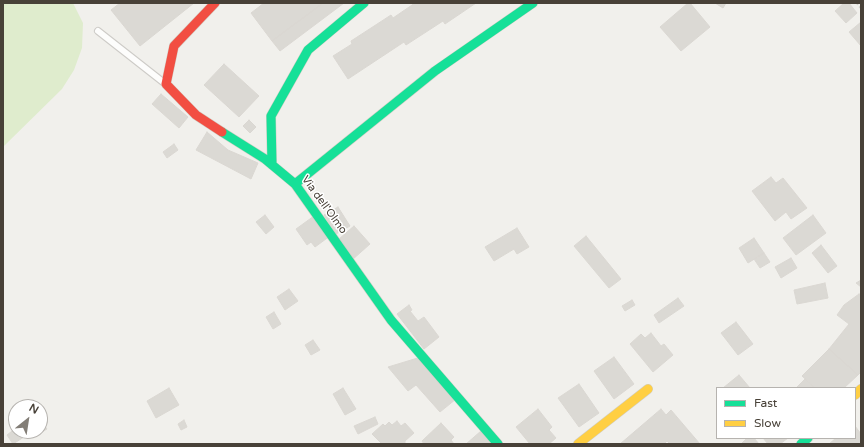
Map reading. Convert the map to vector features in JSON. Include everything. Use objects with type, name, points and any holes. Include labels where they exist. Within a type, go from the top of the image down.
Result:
[{"type":"street","points":[[166,84],[174,46],[215,3]]},
{"type":"street","points":[[272,165],[271,116],[308,50],[364,3]]},
{"type":"street","points":[[295,184],[435,71],[532,3]]},
{"type":"street","name":"Via dell'Olmo","points":[[166,84],[196,115],[272,165],[295,184],[390,320],[498,444]]},
{"type":"street","points":[[578,444],[648,390]]},
{"type":"lane","points":[[98,31],[166,84]]},
{"type":"path","points":[[857,3],[861,8]]},
{"type":"green space","points":[[3,3],[73,3],[83,23],[82,48],[74,70],[62,89],[3,147]]},
{"type":"building","points":[[120,3],[194,3],[140,46],[111,10]]},
{"type":"building","points":[[264,3],[323,3],[272,41],[251,13]]},
{"type":"building","points":[[323,3],[344,3],[280,51],[272,41]]},
{"type":"building","points":[[415,3],[476,3],[445,24],[443,21],[406,45],[404,42],[348,79],[333,56],[352,44],[351,41],[391,15],[393,18]]},
{"type":"building","points":[[688,3],[690,3],[710,27],[681,51],[660,27]]},
{"type":"building","points":[[715,3],[726,3],[723,8]]},
{"type":"building","points":[[844,3],[849,3],[857,13],[846,23],[835,11]]},
{"type":"building","points":[[861,22],[861,46],[849,32]]},
{"type":"building","points":[[224,64],[259,96],[239,117],[204,85]]},
{"type":"building","points":[[161,94],[188,117],[179,128],[152,104]]},
{"type":"building","points":[[249,120],[256,127],[250,133],[243,126]]},
{"type":"building","points":[[207,132],[228,150],[258,163],[251,179],[196,150]]},
{"type":"building","points":[[174,144],[178,150],[167,158],[163,152]]},
{"type":"building","points":[[771,177],[776,183],[783,178],[807,208],[791,219],[786,212],[775,221],[752,191]]},
{"type":"building","points":[[338,207],[350,226],[336,234],[324,215]]},
{"type":"building","points":[[265,215],[274,227],[266,234],[256,222]]},
{"type":"building","points":[[813,215],[826,233],[796,255],[783,238]]},
{"type":"building","points":[[314,216],[330,236],[315,247],[311,242],[307,245],[296,229]]},
{"type":"building","points":[[354,226],[370,244],[352,260],[339,239]]},
{"type":"building","points":[[517,228],[529,247],[517,254],[514,249],[494,261],[485,247]]},
{"type":"building","points":[[586,236],[621,279],[609,288],[574,246]]},
{"type":"building","points":[[754,238],[764,253],[748,263],[739,248]]},
{"type":"building","points":[[821,245],[837,266],[828,273],[812,253]]},
{"type":"building","points":[[764,253],[770,262],[760,268],[754,259]]},
{"type":"building","points":[[791,258],[797,268],[781,278],[775,267]]},
{"type":"building","points":[[861,280],[861,287],[856,283]]},
{"type":"building","points":[[825,283],[828,298],[797,304],[794,290]]},
{"type":"building","points":[[289,289],[298,301],[285,310],[277,297]]},
{"type":"building","points":[[859,294],[861,295],[861,372],[858,375],[829,349],[849,324],[837,315],[844,305]]},
{"type":"building","points":[[678,298],[684,306],[659,323],[654,315]]},
{"type":"building","points":[[632,300],[635,305],[625,311],[622,306]]},
{"type":"building","points":[[409,305],[412,310],[410,311],[418,321],[424,317],[439,337],[424,349],[397,314]]},
{"type":"building","points":[[274,312],[281,324],[273,329],[266,317]]},
{"type":"building","points":[[736,322],[753,344],[738,355],[721,333]]},
{"type":"building","points":[[651,333],[661,346],[664,344],[673,355],[653,372],[630,344],[641,334],[645,338]]},
{"type":"building","points":[[313,340],[320,350],[311,355],[305,345]]},
{"type":"building","points":[[829,349],[858,375],[845,387],[814,387],[802,376]]},
{"type":"building","points":[[421,357],[456,399],[440,412],[416,385],[408,391],[388,367]]},
{"type":"building","points":[[614,357],[634,384],[614,399],[594,371]]},
{"type":"building","points":[[739,375],[749,387],[724,387]]},
{"type":"building","points":[[805,379],[814,387],[797,387]]},
{"type":"building","points":[[579,384],[599,413],[579,427],[558,398]]},
{"type":"building","points":[[169,388],[179,405],[156,418],[147,401]]},
{"type":"building","points":[[343,388],[356,409],[345,415],[333,394]]},
{"type":"building","points":[[538,409],[552,427],[549,430],[556,438],[549,444],[530,444],[516,427]]},
{"type":"building","points":[[661,409],[666,415],[671,410],[700,444],[670,444],[667,441],[664,444],[620,444]]},
{"type":"building","points":[[375,417],[378,424],[358,434],[354,426]]},
{"type":"building","points":[[184,420],[187,427],[181,430],[178,424]]},
{"type":"building","points":[[397,421],[401,426],[405,423],[414,433],[405,441],[405,444],[382,444],[372,434],[383,424],[385,426],[389,422],[392,425]]},
{"type":"building","points":[[441,423],[454,437],[451,440],[454,444],[424,444],[422,441]]},
{"type":"building","points":[[856,427],[861,434],[861,444],[829,444],[835,439],[856,439]]},
{"type":"building","points":[[481,431],[492,444],[466,444]]},
{"type":"building","points":[[10,439],[21,439],[13,444]]},
{"type":"building","points":[[746,439],[755,439],[759,444],[741,444]]},
{"type":"building","points":[[764,439],[787,439],[780,444],[768,444]]},
{"type":"traffic: fast","points":[[272,165],[271,116],[308,50],[364,3]]},
{"type":"traffic: fast","points":[[295,184],[435,71],[533,3]]},
{"type":"traffic: fast","points":[[222,132],[265,159],[295,184],[391,320],[498,444]]},
{"type":"traffic: fast","points":[[801,444],[807,439]]},
{"type":"traffic: slow","points":[[578,444],[648,389]]},
{"type":"traffic: slow","points":[[856,394],[861,389]]},
{"type":"traffic: jam","points":[[215,3],[174,46],[166,84],[196,115],[222,132]]}]
